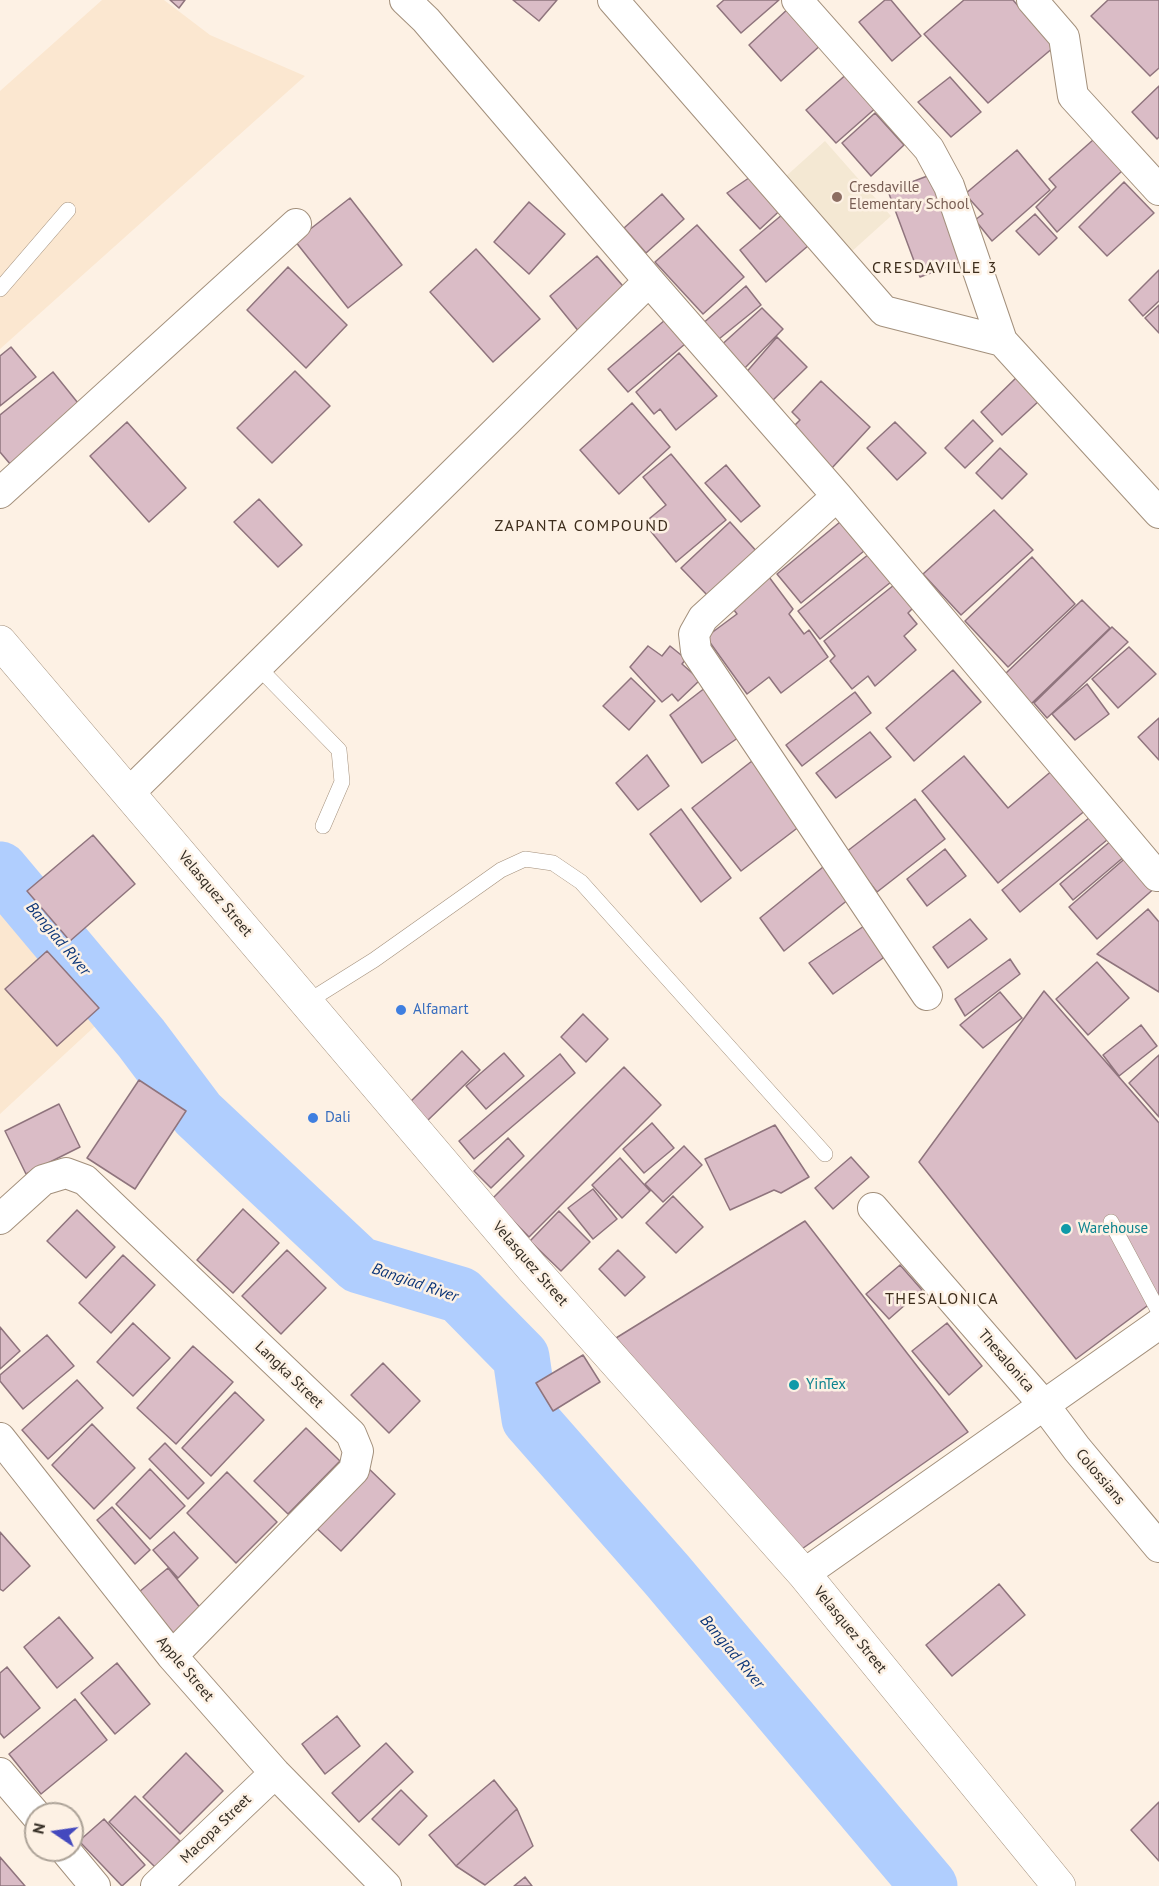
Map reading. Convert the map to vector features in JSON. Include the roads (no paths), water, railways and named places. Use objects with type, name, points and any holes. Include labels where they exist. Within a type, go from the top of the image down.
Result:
[{"type":"main road","name":"Velasquez Street","points":[[0,642],[533,1269],[804,1574],[1059,1886]]},
{"type":"street","points":[[405,0],[426,20],[648,281],[837,496],[1157,876]]},
{"type":"street","points":[[613,0],[884,310],[1002,341]]},
{"type":"street","points":[[797,0],[929,149],[948,186],[1002,341],[1159,513]]},
{"type":"street","points":[[1032,0],[1064,37],[1073,96],[1159,190]]},
{"type":"street","points":[[0,493],[296,224]]},
{"type":"street","points":[[129,793],[648,281]]},
{"type":"street","points":[[837,496],[703,618],[694,634],[696,651],[927,995]]},
{"type":"street","name":"Langka Street","points":[[0,1220],[43,1180],[66,1173],[85,1180],[351,1434],[358,1451],[354,1470],[172,1656]]},
{"type":"street","name":"Thesalonica","points":[[873,1208],[1044,1405]]},
{"type":"street","points":[[804,1574],[1159,1324]]},
{"type":"street","name":"Colossians","points":[[1044,1405],[1077,1449],[1159,1547]]},
{"type":"street","name":"Apple Street","points":[[0,1438],[172,1656],[275,1773],[386,1886]]},
{"type":"street","points":[[0,1773],[25,1802]]},
{"type":"street","name":"Macopa Street","points":[[156,1886],[275,1773]]},
{"type":"street","points":[[75,1862],[95,1886]]},
{"type":"lane","points":[[0,289],[68,210]]},
{"type":"lane","points":[[257,666],[339,750],[342,782],[323,826]]},
{"type":"lane","points":[[307,1002],[374,960],[501,870],[525,859],[553,863],[581,882],[825,1154]]},
{"type":"lane","points":[[1111,1222],[1159,1312]]},
{"type":"waterway","name":"Bangiad River","points":[[0,870],[141,1038],[198,1114],[359,1265],[460,1295],[521,1357],[530,1419],[667,1575],[929,1886]]},
{"type":"place","name":"Cresdaville Elementary School","points":[[837,197]]},
{"type":"place","name":"Alfamart","points":[[401,1010]]},
{"type":"place","name":"Dali","points":[[313,1118]]},
{"type":"place","name":"Warehouse","points":[[1066,1229]]},
{"type":"place","name":"YinTex","points":[[794,1385]]},
{"type":"district","name":"CRESDAVILLE 3","points":[[935,268]]},
{"type":"district","name":"ZAPANTA COMPOUND","points":[[582,526]]},
{"type":"district","name":"THESALONICA","points":[[942,1299]]}]
